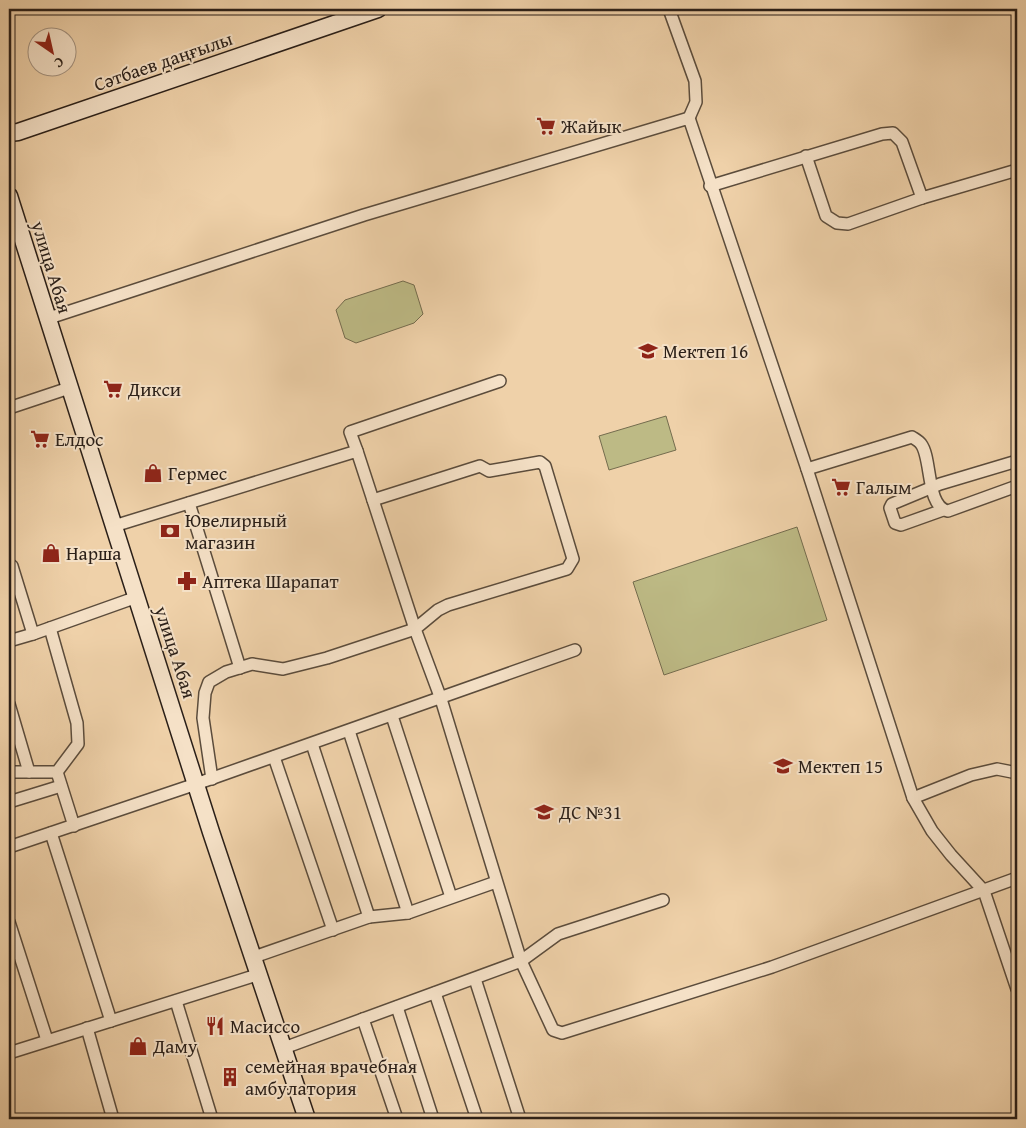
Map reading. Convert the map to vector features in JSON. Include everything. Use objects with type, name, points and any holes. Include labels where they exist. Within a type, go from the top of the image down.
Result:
[{"type":"street","name":"Сәтбаев даңғылы","points":[[12,136],[378,9]]},
{"type":"street","points":[[669,9],[695,81],[696,102],[689,118],[710,186],[807,469],[913,798],[941,843],[984,890],[1017,989]]},
{"type":"street","points":[[46,318],[356,218],[689,118]]},
{"type":"street","points":[[710,186],[806,156],[882,134],[893,133],[902,142],[922,198]]},
{"type":"street","points":[[806,156],[826,216],[837,223],[848,224],[922,198],[1017,170]]},
{"type":"street","name":"улица Абая","points":[[9,196],[46,318],[196,784],[307,1119]]},
{"type":"street","points":[[500,381],[350,432],[415,629],[441,699],[521,961],[553,1030],[562,1033],[772,967],[1017,878]]},
{"type":"street","points":[[9,408],[69,388]]},
{"type":"street","points":[[807,469],[912,436],[922,445],[932,488],[940,508]]},
{"type":"street","points":[[114,526],[357,451]]},
{"type":"street","points":[[1017,461],[932,488],[892,504],[890,508],[895,523],[900,525],[940,508],[948,511],[1017,486]]},
{"type":"street","points":[[212,778],[203,718],[205,693],[210,682],[217,676],[240,668],[258,665],[282,670],[327,658],[415,629],[438,610],[448,605],[567,569],[572,559],[545,466],[540,462],[489,471],[480,466],[373,500]]},
{"type":"street","points":[[189,503],[240,668]]},
{"type":"street","points":[[10,563],[33,634]]},
{"type":"street","points":[[9,641],[137,597]]},
{"type":"street","points":[[9,772],[57,772],[73,754],[78,744],[79,734],[50,628]]},
{"type":"street","points":[[9,847],[312,744],[575,650]]},
{"type":"street","points":[[9,704],[29,772]]},
{"type":"street","points":[[392,716],[450,898]]},
{"type":"street","points":[[349,731],[408,913]]},
{"type":"street","points":[[312,744],[369,917]]},
{"type":"street","points":[[274,757],[333,930]]},
{"type":"street","points":[[913,798],[971,775],[997,770],[1017,773]]},
{"type":"street","points":[[57,772],[74,826]]},
{"type":"street","points":[[9,802],[61,786]]},
{"type":"street","points":[[50,833],[111,1021]]},
{"type":"street","points":[[254,957],[369,917],[408,913],[496,882]]},
{"type":"street","points":[[284,1048],[521,961],[558,934],[663,900]]},
{"type":"street","points":[[9,922],[47,1040]]},
{"type":"street","points":[[9,1053],[260,974]]},
{"type":"street","points":[[475,979],[520,1119]]},
{"type":"street","points":[[435,993],[478,1119]]},
{"type":"street","points":[[176,1001],[212,1119]]},
{"type":"street","points":[[397,1007],[433,1119]]},
{"type":"street","points":[[363,1019],[397,1119]]},
{"type":"street","points":[[87,1028],[113,1119]]},
{"type":"shaded area","points":[[403,281],[414,285],[423,314],[414,323],[356,343],[345,338],[336,310],[345,300]]},
{"type":"shaded area","points":[[666,416],[676,450],[609,470],[599,436]]},
{"type":"shaded area","points":[[797,527],[827,620],[664,675],[633,582]]},
{"type":"place","name":"Жайык","points":[[546,126]]},
{"type":"place","name":"Мектеп 16","points":[[648,351]]},
{"type":"place","name":"Дикси","points":[[113,389]]},
{"type":"place","name":"Елдос","points":[[40,439]]},
{"type":"place","name":"Гермес","points":[[153,473]]},
{"type":"place","name":"Галым","points":[[841,487]]},
{"type":"place","name":"Ювелирный магазин","points":[[170,531]]},
{"type":"place","name":"Нарша","points":[[51,553]]},
{"type":"place","name":"Аптека Шарапат","points":[[187,581]]},
{"type":"place","name":"Мектеп 15","points":[[783,766]]},
{"type":"place","name":"ДС №31","points":[[544,812]]},
{"type":"place","name":"Масиссо","points":[[215,1026]]},
{"type":"place","name":"Даму","points":[[138,1046]]},
{"type":"place","name":"семейная врачебная амбулатория","points":[[230,1077]]}]
